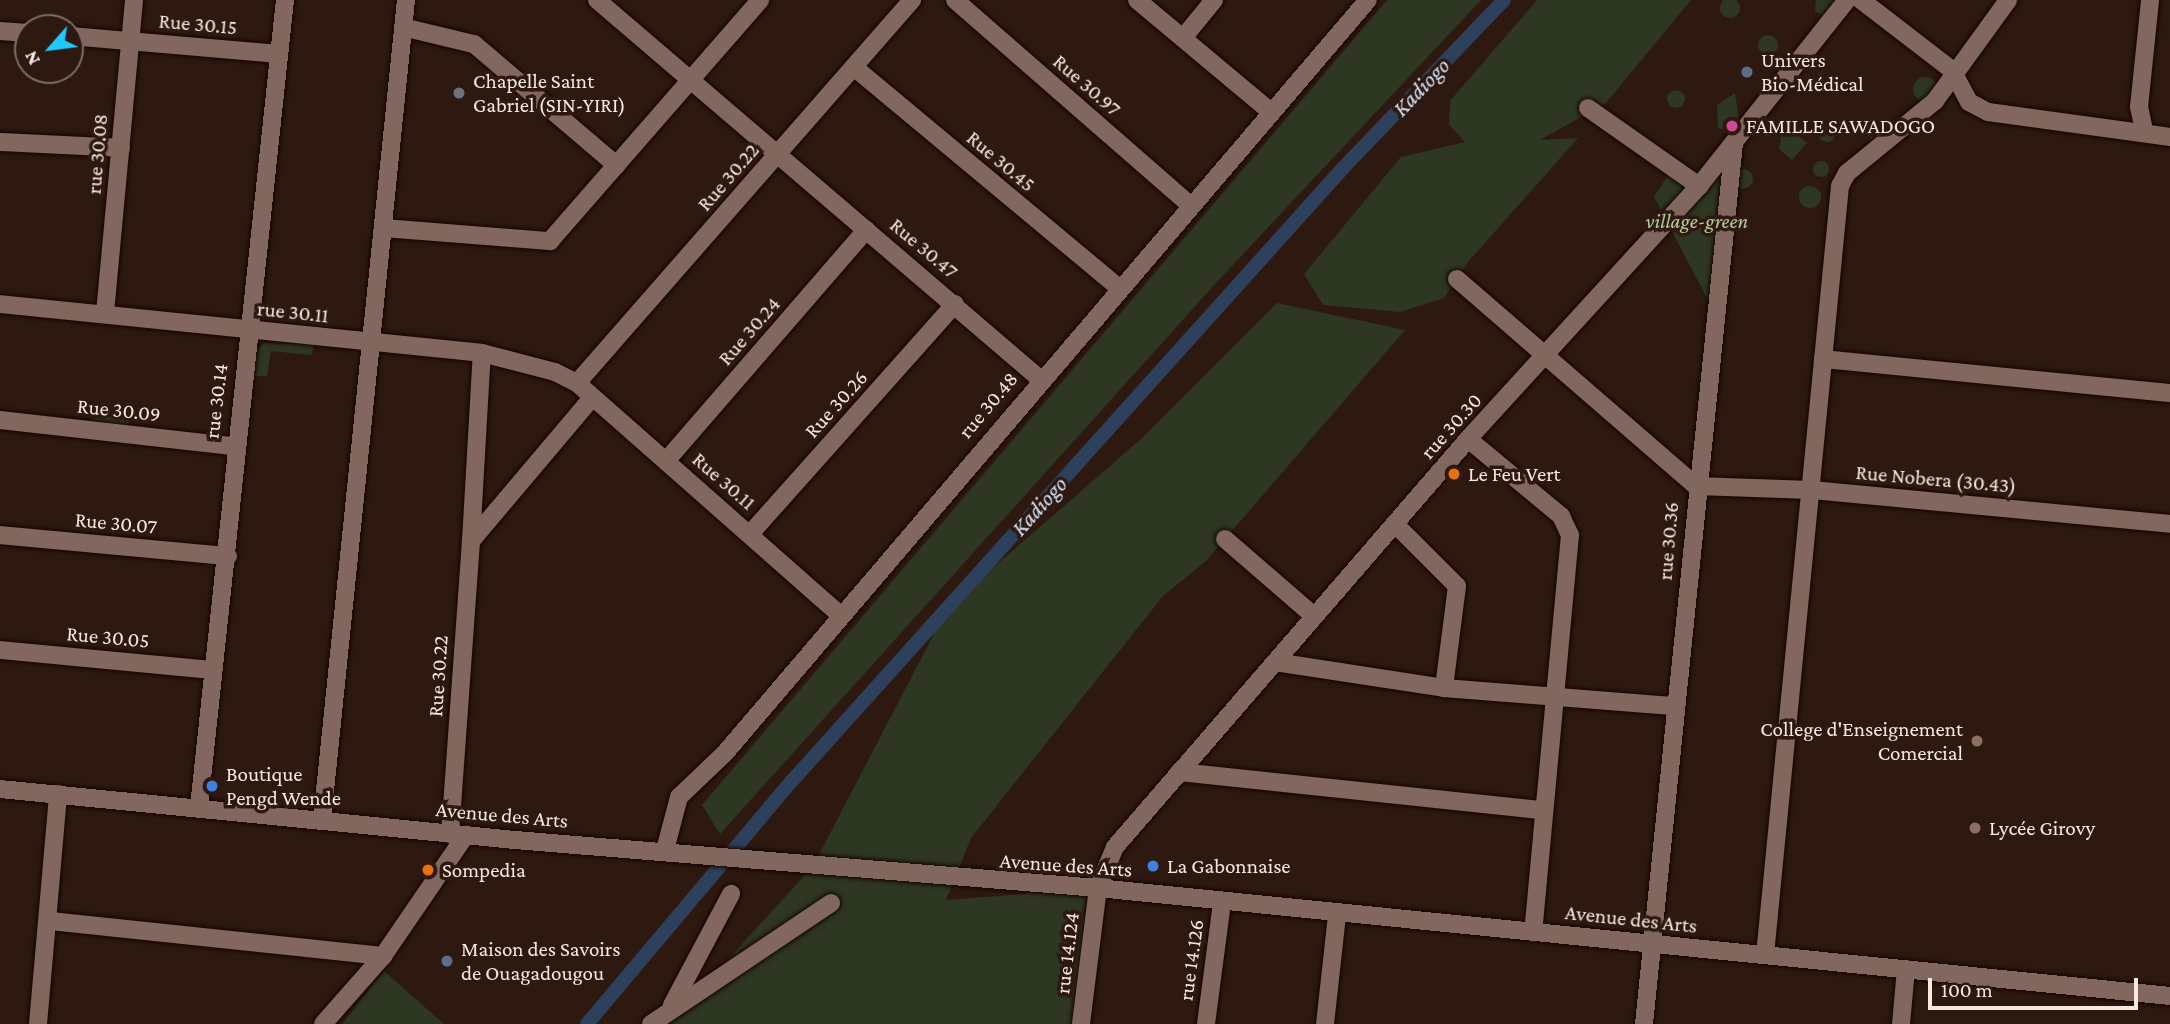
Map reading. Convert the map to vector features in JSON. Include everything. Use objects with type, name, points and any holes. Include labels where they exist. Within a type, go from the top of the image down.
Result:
[{"type":"street","name":"rue 30.08","points":[[105,313],[134,0]]},
{"type":"street","name":"rue 30.14","points":[[199,807],[211,670],[228,556],[233,446],[285,0]]},
{"type":"street","points":[[322,820],[368,342],[383,228],[405,0]]},
{"type":"street","name":"Rue 30.47","points":[[597,0],[1040,379]]},
{"type":"street","points":[[383,228],[545,243],[761,0]]},
{"type":"street","name":"Rue 30.22","points":[[577,383],[912,0]]},
{"type":"street","name":"Rue 30.97","points":[[955,0],[1189,204]]},
{"type":"street","points":[[1137,0],[1271,112]]},
{"type":"street","points":[[1183,38],[1214,0]]},
{"type":"street","name":"rue 30.48","points":[[665,850],[679,797],[725,753],[1189,204],[1368,0]]},
{"type":"street","name":"rue 30.30","points":[[1098,888],[1115,847],[1178,772],[1396,525],[1468,439],[1548,356],[1699,186],[1847,0]]},
{"type":"street","points":[[1861,0],[1952,70],[1969,102],[1988,113],[2144,130],[2170,137]]},
{"type":"street","points":[[1765,955],[1840,186],[1911,115],[1936,100],[1952,70],[2008,0]]},
{"type":"street","points":[[2144,130],[2139,107],[2150,0]]},
{"type":"street","points":[[403,27],[474,44],[616,165]]},
{"type":"street","name":"Rue 30.15","points":[[84,37],[279,54]]},
{"type":"street","name":"Rue 30.45","points":[[855,68],[1119,288]]},
{"type":"street","points":[[1587,107],[1699,186]]},
{"type":"street","points":[[0,142],[121,148]]},
{"type":"street","name":"rue 30.36","points":[[1644,1024],[1696,486],[1734,142]]},
{"type":"street","name":"Rue 30.24","points":[[666,461],[866,230]]},
{"type":"street","points":[[1457,279],[1696,486]]},
{"type":"street","name":"rue 30.11","points":[[0,304],[482,353],[577,383]]},
{"type":"street","name":"Rue 30.26","points":[[750,534],[955,304]]},
{"type":"street","name":"Rue 30.22","points":[[458,834],[482,353]]},
{"type":"street","points":[[1823,359],[2170,393]]},
{"type":"street","name":"Rue 30.11","points":[[577,383],[840,615]]},
{"type":"street","points":[[471,541],[592,398]]},
{"type":"street","name":"Rue 30.09","points":[[0,420],[233,446]]},
{"type":"street","points":[[1468,439],[1561,516],[1570,535],[1533,932]]},
{"type":"street","name":"Rue Nobera (30.43)","points":[[1696,486],[1812,490],[2170,524]]},
{"type":"street","points":[[1396,525],[1457,586],[1444,688]]},
{"type":"street","name":"Rue 30.07","points":[[0,535],[228,556]]},
{"type":"street","points":[[1225,539],[1314,616]]},
{"type":"street","name":"Rue 30.05","points":[[0,650],[211,670]]},
{"type":"street","points":[[1275,662],[1444,688],[1675,706]]},
{"type":"street","points":[[1178,772],[1544,810]]},
{"type":"street","name":"Avenue des Arts","points":[[0,789],[458,834],[1098,888],[1337,915],[1906,969],[2169,990]]},
{"type":"street","points":[[38,1024],[50,921],[58,794]]},
{"type":"street","points":[[323,1024],[383,956],[458,834]]},
{"type":"street","name":"rue 14.124","points":[[1081,1024],[1098,888]]},
{"type":"street","points":[[670,1009],[732,894]]},
{"type":"street","points":[[651,1024],[831,903]]},
{"type":"street","name":"rue 14.126","points":[[1206,1024],[1222,903]]},
{"type":"street","points":[[1325,1024],[1337,915]]},
{"type":"street","points":[[50,921],[383,956]]},
{"type":"street","points":[[1901,1024],[1906,969]]},
{"type":"green space","points":[[1730,-2],[1737,1],[1740,8],[1737,15],[1730,18],[1723,15],[1720,8],[1723,1]]},
{"type":"green space","points":[[1387,0],[1481,0],[1216,283],[720,834],[702,805]]},
{"type":"green space","points":[[1537,0],[1691,0],[1606,103],[1540,140],[1578,138],[1468,262],[1444,298],[1400,312],[1323,305],[1304,274],[1401,157],[1465,142],[1449,125],[1450,101]]},
{"type":"green space","points":[[1816,0],[1836,0],[1825,17],[1815,11]]},
{"type":"green space","points":[[1768,35],[1775,38],[1778,45],[1775,52],[1768,55],[1761,52],[1758,45],[1761,38]]},
{"type":"green space","points":[[1925,77],[1936,84],[1937,89],[1930,100],[1925,101],[1914,94],[1913,89],[1920,78]]},
{"type":"green space","points":[[1676,90],[1682,93],[1685,99],[1682,105],[1676,108],[1670,105],[1667,99],[1670,93]]},
{"type":"green space","points":[[1735,93],[1739,119],[1725,130],[1718,128],[1717,105]]},
{"type":"green space","points":[[1864,121],[1869,126],[1881,122],[1884,134],[1872,145],[1870,137],[1853,133]]},
{"type":"green space","points":[[1784,124],[1807,143],[1792,160],[1779,149]]},
{"type":"green space","points":[[1827,124],[1833,127],[1836,133],[1833,139],[1827,142],[1821,139],[1818,133],[1821,127]]},
{"type":"green space","name":"village-green","points":[[1728,161],[1709,302],[1654,197],[1671,170],[1700,194]]},
{"type":"green space","points":[[1818,161],[1824,161],[1829,169],[1827,175],[1818,177],[1813,172],[1813,166]]},
{"type":"green space","points":[[1743,169],[1750,172],[1753,179],[1750,186],[1743,189],[1736,186],[1733,179],[1736,172]]},
{"type":"green space","points":[[1810,186],[1818,189],[1821,197],[1818,205],[1810,208],[1802,205],[1799,197],[1802,189]]},
{"type":"green space","points":[[1277,303],[1405,330],[1206,561],[1163,596],[971,838],[946,900],[1087,889],[1074,1024],[669,1024],[813,866],[948,607],[1141,439]]},
{"type":"green space","points":[[264,343],[314,344],[312,355],[271,351],[267,376],[250,376],[252,356]]},
{"type":"green space","points":[[130,412],[129,427],[89,422],[99,413]]},
{"type":"green space","points":[[384,971],[444,1024],[342,1024]]},
{"type":"waterway","name":"Kadiogo","points":[[587,1024],[791,782],[1344,167],[1504,0]]},
{"type":"place","name":"Univers Bio-Médical","points":[[1747,72]]},
{"type":"place","name":"Chapelle Saint Gabriel (SIN-YIRI)","points":[[459,93]]},
{"type":"place","name":"FAMILLE SAWADOGO","points":[[1732,126]]},
{"type":"place","name":"Le Feu Vert","points":[[1454,474]]},
{"type":"place","name":"College d'Enseignement Comercial","points":[[1977,741]]},
{"type":"place","name":"Boutique Pengd Wende","points":[[212,786]]},
{"type":"place","name":"Lycée Girovy","points":[[1975,828]]},
{"type":"place","name":"La Gabonnaise","points":[[1153,866]]},
{"type":"place","name":"Sompedia","points":[[428,870]]},
{"type":"place","name":"Maison des Savoirs de Ouagadougou","points":[[447,961]]}]
